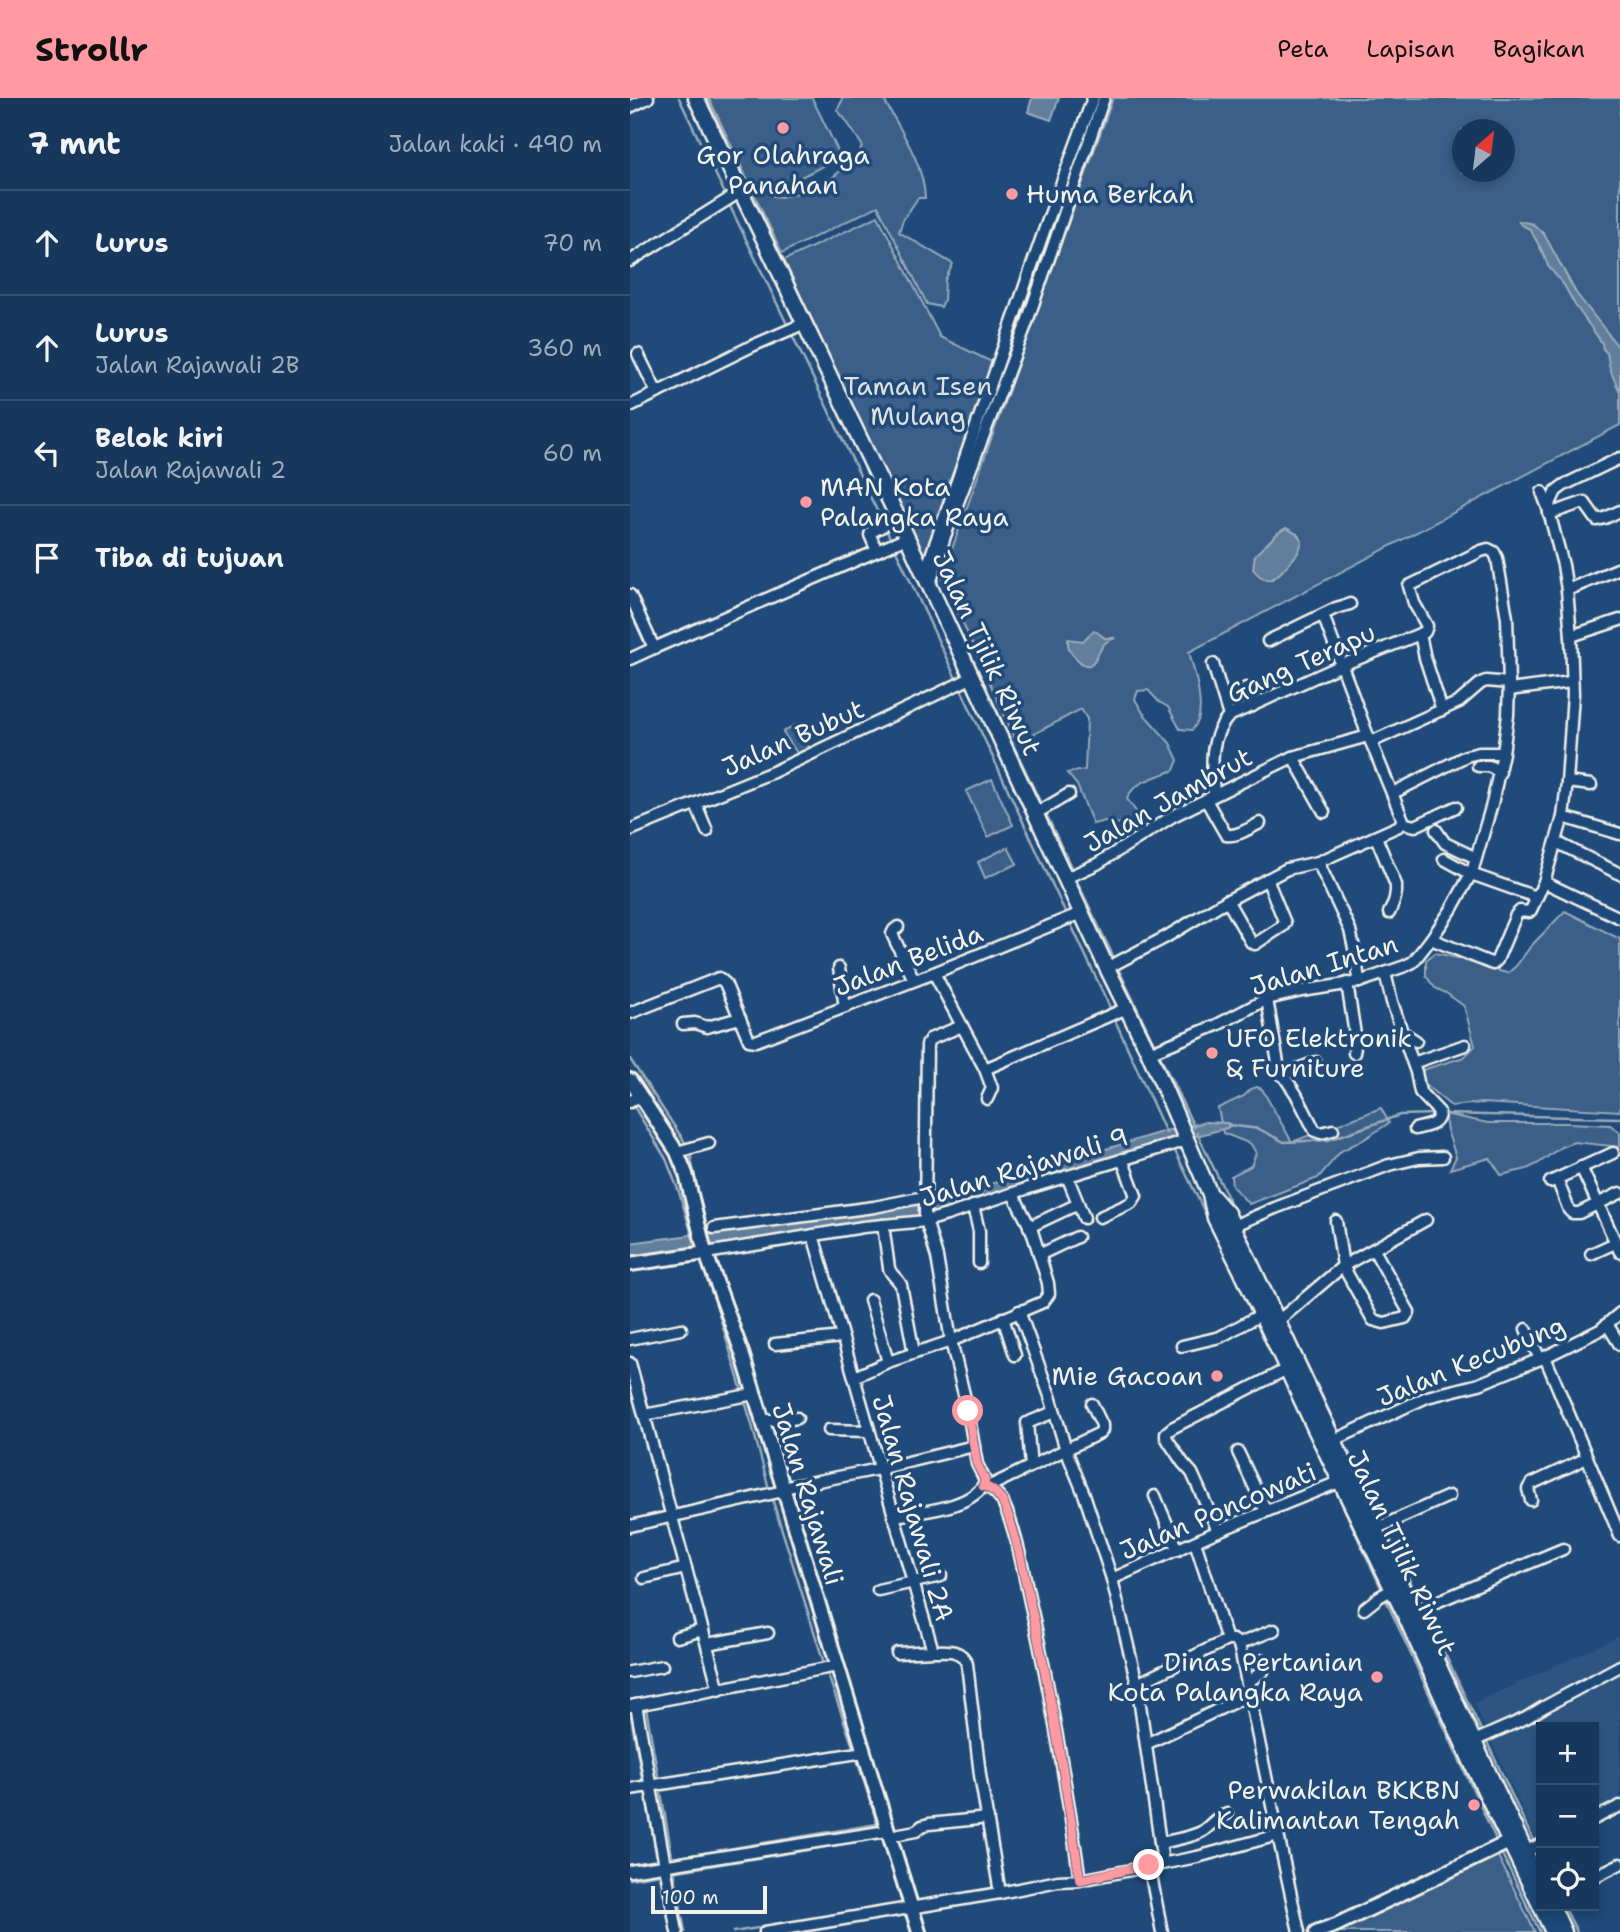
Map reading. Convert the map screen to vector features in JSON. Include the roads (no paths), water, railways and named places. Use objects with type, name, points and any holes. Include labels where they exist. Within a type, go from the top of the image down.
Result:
[{"type":"highway","name":"Jalan Tjilik Riwut","points":[[696,98],[898,518],[1149,1053],[1210,1194],[1215,1218],[1287,1369],[1376,1529],[1415,1611],[1472,1744],[1509,1842],[1553,1932]]},
{"type":"highway","name":"Jalan Tjilik Riwut","points":[[1210,1194],[1227,1213],[1328,1443],[1341,1481],[1536,1875]]},
{"type":"highway","points":[[1554,1911],[1564,1932]]},
{"type":"main road","name":"Jalan Rajawali","points":[[630,1080],[635,1099],[677,1152],[686,1174],[705,1250],[742,1353],[747,1395],[761,1420],[776,1492],[830,1668],[907,1908],[919,1932]]},
{"type":"main road","points":[[630,1264],[705,1250]]},
{"type":"main road","points":[[1315,1932],[1348,1920],[1509,1842]]},
{"type":"street","points":[[630,107],[648,98]]},
{"type":"street","points":[[921,571],[927,567],[1039,244],[1093,98]]},
{"type":"street","points":[[929,587],[945,536],[1026,325],[1104,98]]},
{"type":"street","points":[[630,261],[740,192]]},
{"type":"street","points":[[630,405],[803,324]]},
{"type":"street","points":[[638,354],[657,393]]},
{"type":"street","points":[[1548,511],[1556,491],[1563,485],[1620,458]]},
{"type":"street","points":[[1431,939],[1493,964],[1516,915],[1520,911],[1529,912],[1544,882],[1563,817],[1573,694],[1571,636],[1563,565],[1542,492]]},
{"type":"street","points":[[1548,511],[1584,502],[1597,520],[1620,511]]},
{"type":"street","points":[[877,551],[871,532],[898,518]]},
{"type":"street","points":[[630,659],[907,538]]},
{"type":"street","name":"Jalan Intan","points":[[1149,1053],[1217,1026],[1267,999],[1359,982],[1413,962],[1451,911],[1471,874],[1503,753],[1509,686],[1507,618],[1494,552],[1488,549],[1481,551],[1409,586],[1414,603],[1427,626],[1424,632]]},
{"type":"street","points":[[1566,590],[1620,568]]},
{"type":"street","points":[[630,595],[654,648]]},
{"type":"street","points":[[1268,641],[1350,604]]},
{"type":"street","points":[[1323,615],[1393,793],[1402,823]]},
{"type":"street","points":[[1571,636],[1620,620]]},
{"type":"street","points":[[1424,632],[1425,658],[1442,710]]},
{"type":"street","name":"Gang Terapu","points":[[1210,797],[1215,737],[1229,716],[1342,665],[1424,632]]},
{"type":"street","points":[[1213,664],[1229,716]]},
{"type":"street","name":"Jalan Bubut","points":[[630,830],[802,759],[971,678]]},
{"type":"street","name":"Jalan Jambrut","points":[[1066,878],[1097,864],[1173,816],[1293,757],[1370,739],[1459,702],[1480,682],[1496,681],[1509,686],[1571,682]]},
{"type":"street","points":[[1246,688],[1253,706]]},
{"type":"street","points":[[1393,793],[1466,755],[1503,753]]},
{"type":"street","points":[[1293,757],[1324,812]]},
{"type":"street","points":[[1478,766],[1489,766],[1500,772]]},
{"type":"street","points":[[1567,782],[1591,785]]},
{"type":"street","points":[[1035,814],[1069,794]]},
{"type":"street","points":[[1210,797],[1226,835],[1230,836],[1259,823]]},
{"type":"street","points":[[696,804],[707,831]]},
{"type":"street","points":[[1107,968],[1287,869],[1318,862],[1391,831],[1402,823],[1415,826],[1456,807]]},
{"type":"street","points":[[1563,817],[1620,834]]},
{"type":"street","points":[[1436,830],[1445,843],[1476,858]]},
{"type":"street","points":[[1376,837],[1396,885],[1397,893],[1389,913]]},
{"type":"street","points":[[1556,842],[1620,874]]},
{"type":"street","points":[[1444,859],[1471,874],[1536,897]]},
{"type":"street","points":[[1318,862],[1350,930],[1359,982]]},
{"type":"street","points":[[1227,900],[1251,942],[1255,944],[1284,923],[1267,879]]},
{"type":"street","points":[[1544,882],[1620,918]]},
{"type":"street","name":"Jalan Belida","points":[[740,1018],[749,1040],[756,1041],[1082,913]]},
{"type":"street","points":[[898,927],[892,934],[914,980]]},
{"type":"street","points":[[839,968],[845,1007]]},
{"type":"street","points":[[934,973],[985,1069],[992,1087],[987,1099]]},
{"type":"street","points":[[1385,973],[1422,1095],[1436,1107],[1439,1114],[1436,1123],[1415,1129]]},
{"type":"street","points":[[630,1013],[719,978],[725,983],[740,1018],[707,1027],[695,1023],[683,1024]]},
{"type":"street","points":[[1347,984],[1356,1041],[1354,1054]]},
{"type":"street","points":[[1267,999],[1276,1060],[1281,1075],[1296,1094],[1315,1131],[1321,1133],[1333,1130]]},
{"type":"street","points":[[985,1069],[1127,1008]]},
{"type":"street","points":[[962,1026],[932,1038],[927,1045],[925,1219],[937,1257],[951,1341],[962,1382],[977,1464],[986,1486],[1005,1506],[1020,1556],[1039,1640],[1080,1880]]},
{"type":"street","points":[[1402,1032],[1416,1041]]},
{"type":"street","points":[[1413,1063],[1465,1045]]},
{"type":"street","points":[[1281,1075],[1316,1062]]},
{"type":"street","name":"Jalan Rajawali 9","points":[[705,1250],[925,1219],[1122,1159],[1184,1131]]},
{"type":"street","points":[[677,1152],[709,1143]]},
{"type":"street","points":[[1613,1153],[1554,1181],[1572,1213],[1579,1213],[1620,1192]]},
{"type":"street","points":[[1233,1226],[1389,1165],[1419,1158],[1443,1157]]},
{"type":"street","points":[[1100,1217],[1131,1203],[1136,1196],[1122,1159]]},
{"type":"street","points":[[1581,1167],[1619,1249],[1591,1254]]},
{"type":"street","points":[[1067,1176],[1084,1218]]},
{"type":"street","points":[[854,1377],[888,1362],[951,1341],[1043,1302],[1049,1294],[1048,1283],[1030,1227],[1013,1194]]},
{"type":"street","points":[[713,1228],[924,1200]]},
{"type":"street","points":[[1030,1227],[1077,1204]]},
{"type":"street","points":[[973,1206],[979,1231],[979,1263]]},
{"type":"street","points":[[1276,1321],[1343,1266],[1426,1220]]},
{"type":"street","points":[[1336,1221],[1343,1266],[1373,1320],[1384,1323],[1405,1318],[1409,1312],[1374,1250]]},
{"type":"street","points":[[883,1225],[889,1268],[901,1285],[914,1353]]},
{"type":"street","name":"Jalan Rajawali 2A","points":[[813,1235],[933,1651],[959,1653],[967,1664],[980,1775],[1000,1893]]},
{"type":"street","points":[[1039,1255],[1077,1237]]},
{"type":"street","points":[[870,1300],[888,1362]]},
{"type":"street","points":[[1019,1311],[1112,1579],[1137,1684],[1163,1863]]},
{"type":"street","name":"Jalan Kecubung","points":[[1328,1443],[1427,1398],[1479,1384],[1578,1342],[1620,1313]]},
{"type":"street","points":[[1182,1346],[1220,1338],[1262,1314]]},
{"type":"street","points":[[1003,1318],[1015,1355]]},
{"type":"street","points":[[1607,1324],[1620,1345]]},
{"type":"street","points":[[630,1339],[681,1329]]},
{"type":"street","points":[[1526,1329],[1542,1358],[1620,1536]]},
{"type":"street","points":[[775,1344],[842,1337]]},
{"type":"street","points":[[630,1363],[632,1381],[644,1415],[719,1690]]},
{"type":"street","points":[[1218,1531],[1194,1477],[1169,1442],[1166,1433],[1287,1369]]},
{"type":"street","points":[[644,1415],[747,1395]]},
{"type":"street","points":[[893,1516],[936,1510],[978,1493],[986,1486],[1097,1435],[1102,1430],[1102,1424],[1092,1404]]},
{"type":"street","points":[[1031,1466],[1027,1423],[1055,1412]]},
{"type":"street","points":[[761,1420],[797,1418]]},
{"type":"street","points":[[829,1430],[869,1433]]},
{"type":"street","points":[[630,1526],[974,1446]]},
{"type":"street","points":[[1238,1452],[1266,1511]]},
{"type":"street","points":[[1531,1500],[1528,1489],[1531,1484],[1587,1458]]},
{"type":"street","name":"Jalan Poncowati","points":[[1112,1579],[1218,1531],[1341,1481]]},
{"type":"street","points":[[1155,1496],[1178,1550]]},
{"type":"street","points":[[1376,1529],[1449,1496]]},
{"type":"street","points":[[1195,1542],[1227,1640]]},
{"type":"street","points":[[1415,1611],[1563,1549]]},
{"type":"street","points":[[644,1578],[686,1567]]},
{"type":"street","points":[[878,1590],[941,1576]]},
{"type":"street","points":[[1364,1609],[1393,1589]]},
{"type":"street","points":[[677,1637],[703,1630]]},
{"type":"street","points":[[1239,1644],[1274,1630]]},
{"type":"street","points":[[707,1644],[768,1633]]},
{"type":"street","points":[[1137,1684],[1227,1640],[1239,1644],[1300,1932]]},
{"type":"street","points":[[897,1653],[933,1651]]},
{"type":"street","points":[[1247,1683],[1263,1671],[1263,1660]]},
{"type":"street","points":[[630,1672],[662,1666]]},
{"type":"street","points":[[1472,1744],[1620,1667]]},
{"type":"street","points":[[677,1932],[651,1786],[633,1706],[830,1668]]},
{"type":"street","points":[[1146,1744],[1249,1695]]},
{"type":"street","points":[[630,1789],[858,1753]]},
{"type":"street","points":[[1599,1816],[1620,1806]]},
{"type":"street","points":[[1160,1843],[1203,1831],[1218,1817],[1227,1814]]},
{"type":"street","points":[[630,1871],[884,1833],[916,1831],[929,1824],[988,1818]]},
{"type":"street","points":[[765,1932],[1058,1881],[1080,1880],[1204,1856],[1278,1835]]},
{"type":"street","points":[[1525,1852],[1536,1846]]},
{"type":"street","points":[[1599,1874],[1620,1864]]},
{"type":"street","points":[[1149,1865],[1162,1932]]},
{"type":"waterway","points":[[679,98],[726,196]]},
{"type":"waterway","points":[[707,98],[881,466]]},
{"type":"waterway","points":[[728,202],[893,544],[1112,1012]]},
{"type":"waterway","points":[[935,580],[1073,871]]},
{"type":"waterway","points":[[1075,877],[1115,960]]},
{"type":"waterway","points":[[1117,966],[1194,1127]]},
{"type":"waterway","points":[[1114,1018],[1166,1133]]},
{"type":"waterway","points":[[630,1059],[688,1147]]},
{"type":"waterway","points":[[633,1105],[666,1159],[693,1238]]},
{"type":"waterway","points":[[1228,1125],[1259,1129],[1284,1142],[1328,1140],[1400,1115],[1435,1114]]},
{"type":"waterway","points":[[1441,1114],[1620,1118]]},
{"type":"waterway","points":[[1197,1133],[1238,1219]]},
{"type":"waterway","points":[[1174,1149],[1209,1221]]},
{"type":"waterway","points":[[690,1153],[705,1226]]},
{"type":"waterway","points":[[1241,1225],[1283,1314]]},
{"type":"waterway","points":[[1226,1256],[1255,1316]]},
{"type":"waterway","points":[[630,1270],[669,1265]]},
{"type":"waterway","points":[[706,1270],[769,1489],[825,1666]]},
{"type":"waterway","points":[[1286,1320],[1340,1434]]},
{"type":"waterway","points":[[1343,1440],[1382,1522]]},
{"type":"waterway","points":[[1315,1446],[1332,1481]]},
{"type":"waterway","points":[[1334,1487],[1383,1592]]},
{"type":"waterway","points":[[1385,1528],[1421,1604]]},
{"type":"waterway","points":[[1385,1598],[1498,1844]]},
{"type":"waterway","points":[[1424,1610],[1483,1734]]},
{"type":"waterway","points":[[721,1683],[824,1663]]},
{"type":"waterway","points":[[827,1672],[879,1829]]},
{"type":"waterway","points":[[640,1709],[826,1673]]},
{"type":"waterway","points":[[630,1700],[714,1684]]},
{"type":"waterway","points":[[646,1708],[659,1781]]},
{"type":"waterway","points":[[630,1711],[643,1784]]},
{"type":"waterway","points":[[1486,1740],[1537,1848]]},
{"type":"waterway","points":[[660,1787],[672,1856]]},
{"type":"waterway","points":[[645,1791],[657,1860]]},
{"type":"waterway","points":[[668,1859],[877,1824]]},
{"type":"waterway","points":[[881,1835],[903,1905]]},
{"type":"waterway","points":[[630,1879],[881,1838]]},
{"type":"waterway","points":[[1500,1850],[1540,1932]]},
{"type":"waterway","points":[[630,1865],[661,1860]]},
{"type":"waterway","points":[[674,1870],[685,1932]]},
{"type":"waterway","points":[[660,1873],[671,1932]]},
{"type":"waterway","points":[[733,1932],[900,1905]]},
{"type":"waterway","points":[[1566,1911],[1577,1932]]},
{"type":"waterway","points":[[905,1912],[912,1932]]},
{"type":"waterway","points":[[802,1932],[906,1914]]},
{"type":"place","name":"Gor Olahraga Panahan","points":[[783,128]]},
{"type":"place","name":"Huma Berkah","points":[[1012,194]]},
{"type":"place","name":"MAN Kota Palangka Raya","points":[[806,502]]},
{"type":"place","name":"UFO Elektronik & Furniture","points":[[1212,1053]]},
{"type":"place","name":"Mie Gacoan","points":[[1217,1376]]},
{"type":"place","name":"Dinas Pertanian Kota Palangka Raya","points":[[1377,1677]]},
{"type":"place","name":"Perwakilan BKKBN Kalimantan Tengah","points":[[1474,1805]]},
{"type":"park label","name":"Taman Isen Mulang","points":[[918,401]]}]
